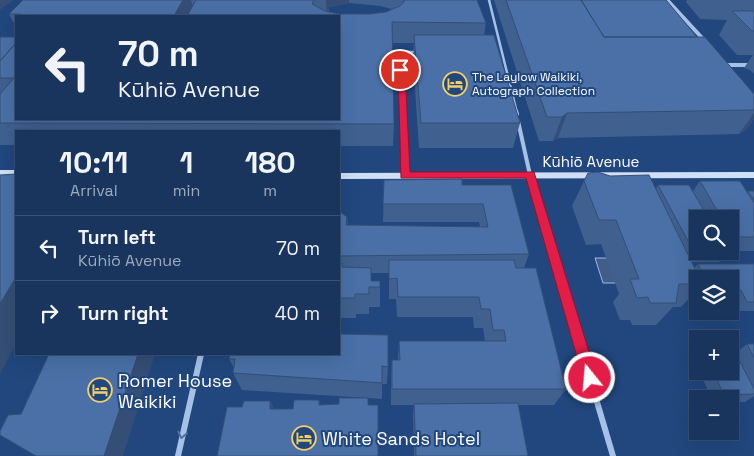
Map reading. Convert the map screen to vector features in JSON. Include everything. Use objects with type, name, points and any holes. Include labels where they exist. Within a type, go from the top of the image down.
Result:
[{"type":"street","points":[[667,0],[707,44]]},
{"type":"street","points":[[719,58],[731,72]]},
{"type":"street","points":[[726,65],[754,65]]},
{"type":"street","points":[[0,173],[15,173]]},
{"type":"street","points":[[530,175],[613,456]]},
{"type":"street","name":"Kūhiō Avenue","points":[[340,176],[754,175]]},
{"type":"street","points":[[178,456],[201,355]]},
{"type":"lane","points":[[489,0],[503,52],[530,175]]},
{"type":"lane","points":[[405,176],[400,52],[419,52]]},
{"type":"lane","points":[[494,52],[503,52]]},
{"type":"water","points":[[595,258],[610,258],[619,283],[603,283]]},
{"type":"building","points":[[23,0],[183,0],[175,15],[9,14]]},
{"type":"building","points":[[196,0],[314,0],[312,4],[325,11],[339,14],[370,14],[386,12],[400,6],[404,0],[477,0],[486,23],[392,22],[394,124],[0,123],[0,94],[14,78],[0,78],[0,61],[15,44],[15,120],[340,120],[340,15],[188,15]]},
{"type":"building","points":[[506,0],[581,0],[604,37],[705,37],[754,94],[754,110],[567,113],[562,117],[547,117]]},
{"type":"building","points":[[581,0],[666,0],[697,37],[604,37]]},
{"type":"building","points":[[732,11],[754,11],[754,31],[752,31]]},
{"type":"building","name":"The Laylow Waikiki, Autograph Collection","points":[[414,35],[494,35],[520,123],[421,123]]},
{"type":"building","points":[[0,37],[15,37],[15,44],[0,61]]},
{"type":"building","points":[[598,172],[610,176],[649,175],[689,260],[696,270],[689,270],[689,284],[679,284],[676,303],[650,303],[648,297],[637,298],[630,279],[639,279],[616,220],[599,220],[584,181],[588,173]]},
{"type":"building","points":[[15,174],[15,279],[0,304],[0,175]]},
{"type":"building","points":[[462,179],[462,185],[511,185],[529,254],[340,256],[340,212],[347,217],[346,225],[488,227],[483,204],[383,204],[384,180]]},
{"type":"building","points":[[700,181],[740,181],[754,203],[754,237],[739,237],[739,210],[717,210]]},
{"type":"building","points":[[658,185],[689,185],[704,210],[689,210],[689,243]]},
{"type":"building","points":[[748,191],[754,191],[754,200]]},
{"type":"building","points":[[389,260],[514,260],[516,268],[536,268],[566,389],[392,389],[392,360],[400,360],[399,341],[506,341],[504,330],[493,330],[490,309],[481,309],[479,297],[398,297],[397,278],[389,279]]},
{"type":"building","points":[[342,263],[342,267],[371,268],[371,281],[380,281],[380,287],[369,287],[369,294],[355,294],[355,298],[340,298],[340,264]]},
{"type":"building","points":[[698,264],[754,264],[754,302],[747,302],[741,290],[739,290],[739,270],[701,270]]},
{"type":"building","points":[[340,334],[388,335],[388,367],[382,366],[382,383],[233,373],[235,359],[229,359],[230,355],[340,355]]},
{"type":"building","points":[[747,344],[754,344],[754,358]]},
{"type":"building","name":"Romer House Waikiki","points":[[49,355],[138,355],[104,456],[36,456],[0,435],[8,415],[21,414]]},
{"type":"building","points":[[739,360],[754,389],[754,394],[739,394],[739,390],[722,390],[717,380],[739,380]]},
{"type":"building","name":"White Sands Hotel","points":[[339,398],[368,398],[368,405],[378,405],[378,456],[217,456],[227,407],[242,407],[244,401],[270,401],[270,409],[293,409],[294,400],[319,400],[319,405],[339,404]]},
{"type":"building","name":"White Sands Hotel","points":[[518,403],[528,456],[416,456],[414,404]]},
{"type":"place","name":"The Laylow Waikiki, Autograph Collection","points":[[455,84]]},
{"type":"place","name":"Romer House Waikiki","points":[[100,390]]},
{"type":"place","name":"White Sands Hotel","points":[[304,438]]},
{"type":"route","points":[[400,70],[405,176],[530,175],[590,378]]}]
